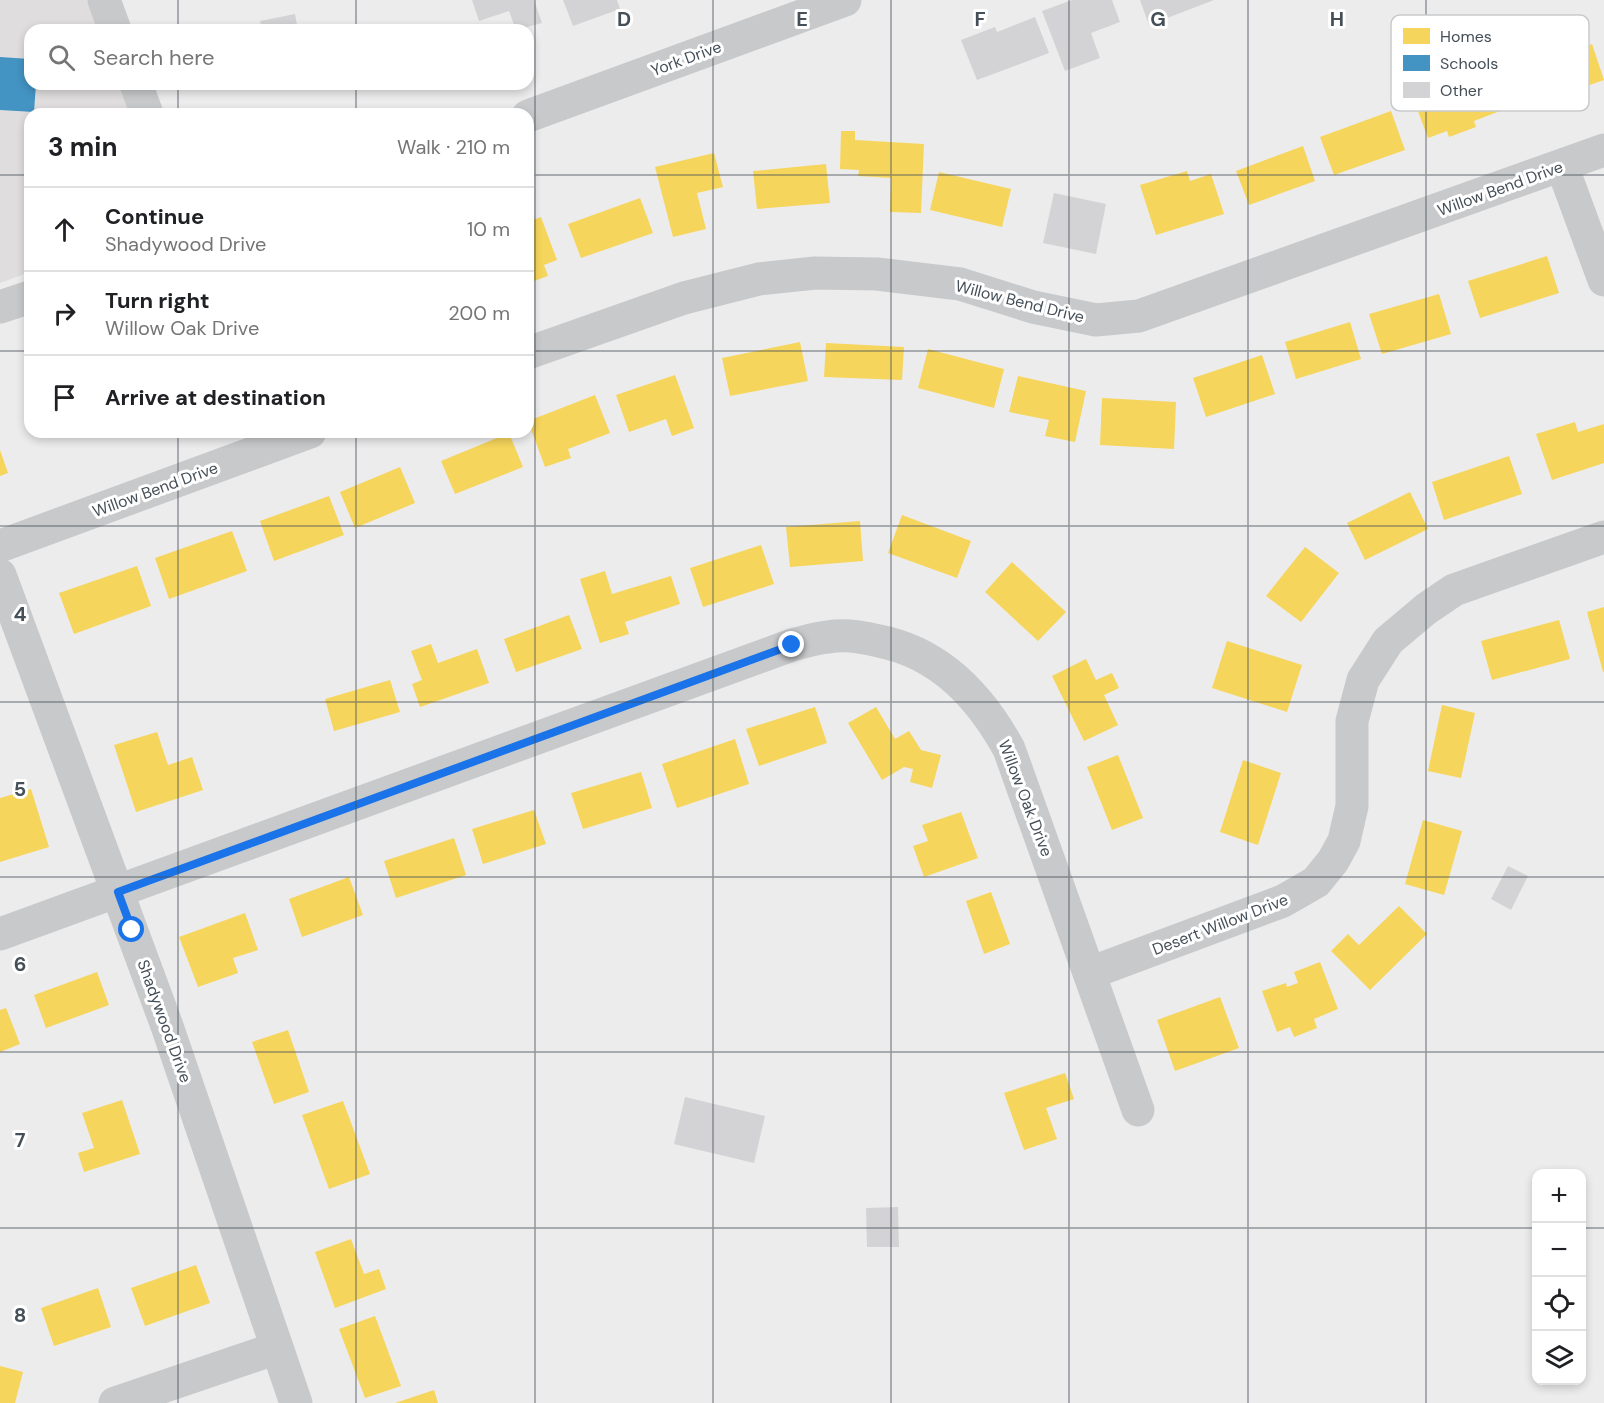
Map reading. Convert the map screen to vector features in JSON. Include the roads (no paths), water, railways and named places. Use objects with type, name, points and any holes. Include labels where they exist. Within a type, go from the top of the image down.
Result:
[{"type":"street","points":[[104,0],[113,24]]},
{"type":"street","name":"York Drive","points":[[534,114],[845,0]]},
{"type":"street","points":[[138,90],[145,108]]},
{"type":"street","name":"Willow Bend Drive","points":[[534,351],[684,298],[759,279],[815,273],[877,274],[960,284],[1034,307],[1096,320],[1139,315],[1604,150]]},
{"type":"street","points":[[1562,166],[1604,280]]},
{"type":"street","points":[[0,307],[24,299]]},
{"type":"street","name":"Willow Bend Drive","points":[[0,546],[269,439]]},
{"type":"street","name":"Desert Willow Drive","points":[[1090,972],[1283,901],[1316,882],[1333,861],[1344,841],[1352,806],[1352,721],[1363,680],[1388,641],[1454,590],[1604,537]]},
{"type":"street","name":"Shadywood Drive","points":[[0,575],[167,1026],[296,1403]]},
{"type":"street","name":"Willow Oak Drive","points":[[0,934],[792,645],[830,636],[863,637],[898,645],[934,661],[970,691],[992,718],[1009,749],[1138,1110]]},
{"type":"street","points":[[115,1403],[277,1348]]}]
